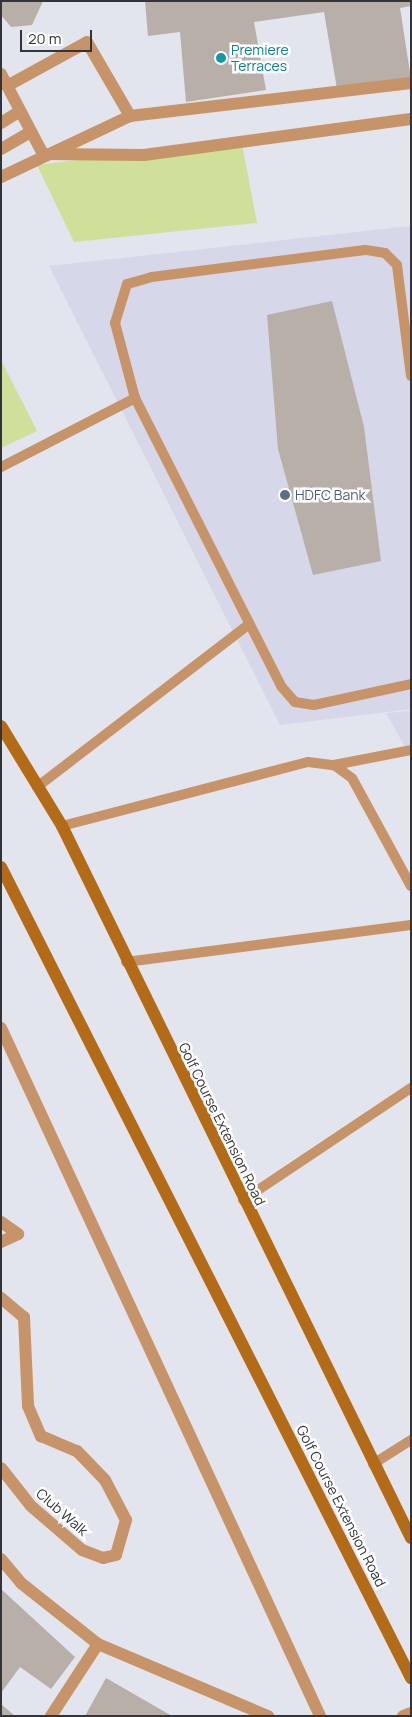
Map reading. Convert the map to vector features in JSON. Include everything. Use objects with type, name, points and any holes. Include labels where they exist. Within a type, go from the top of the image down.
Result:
[{"type":"main road","name":"Golf Course Extension Road","points":[[1,726],[62,826],[126,962],[411,1538]]},
{"type":"main road","name":"Golf Course Extension Road","points":[[1,867],[411,1678]]},
{"type":"street","points":[[7,86],[87,42],[130,116]]},
{"type":"street","points":[[1,74],[43,154]]},
{"type":"street","points":[[1,177],[43,154],[130,116],[411,83]]},
{"type":"street","points":[[1,122],[20,111]]},
{"type":"street","points":[[43,154],[144,155],[411,119]]},
{"type":"street","points":[[1,149],[31,132]]},
{"type":"street","points":[[1,1028],[320,1716]]},
{"type":"street","points":[[1,1222],[18,1234],[1,1242]]},
{"type":"street","name":"Club Walk","points":[[1,1298],[24,1318],[28,1406],[41,1436],[76,1451],[105,1480],[126,1520],[116,1554],[104,1558],[82,1550],[31,1506],[1,1468]]},
{"type":"street","points":[[1,1559],[21,1583],[98,1644],[268,1716]]},
{"type":"street","points":[[51,1716],[98,1644]]},
{"type":"street","points":[[403,1716],[411,1713]]},
{"type":"lane","points":[[411,376],[397,264],[385,253],[365,250],[127,284],[115,323],[135,398],[248,625],[295,702],[314,705],[411,684]]},
{"type":"lane","points":[[1,466],[135,398]]},
{"type":"lane","points":[[37,787],[248,625]]},
{"type":"lane","points":[[62,826],[308,762],[334,765],[411,750]]},
{"type":"lane","points":[[334,765],[352,778],[411,886]]},
{"type":"lane","points":[[126,962],[411,925]]},
{"type":"lane","points":[[243,1200],[411,1088]]},
{"type":"lane","points":[[373,1464],[411,1440]]},
{"type":"shaded area","points":[[411,226],[411,709],[280,725],[49,266]]},
{"type":"shaded area","points":[[411,711],[411,758],[386,713]]},
{"type":"green space","points":[[241,139],[257,223],[74,242],[37,165]]},
{"type":"green space","points":[[1,360],[37,431],[1,448]]},
{"type":"building","points":[[1,1],[43,1],[32,25],[11,27],[1,15]]},
{"type":"building","name":"Premiere Terraces","points":[[145,1],[411,1],[411,6],[400,8],[411,79],[337,89],[324,12],[254,22],[266,90],[186,102],[180,32],[148,36]]},
{"type":"building","points":[[332,301],[364,427],[381,561],[313,575],[278,449],[267,315]]},
{"type":"building","points":[[1,1589],[75,1657],[51,1689],[20,1667],[1,1693]]},
{"type":"building","points":[[106,1678],[172,1716],[85,1716]]},
{"type":"building","points":[[1,1704],[15,1716],[1,1716]]},
{"type":"place","name":"Premiere Terraces","points":[[221,58]]},
{"type":"place","name":"HDFC Bank","points":[[285,495]]}]
